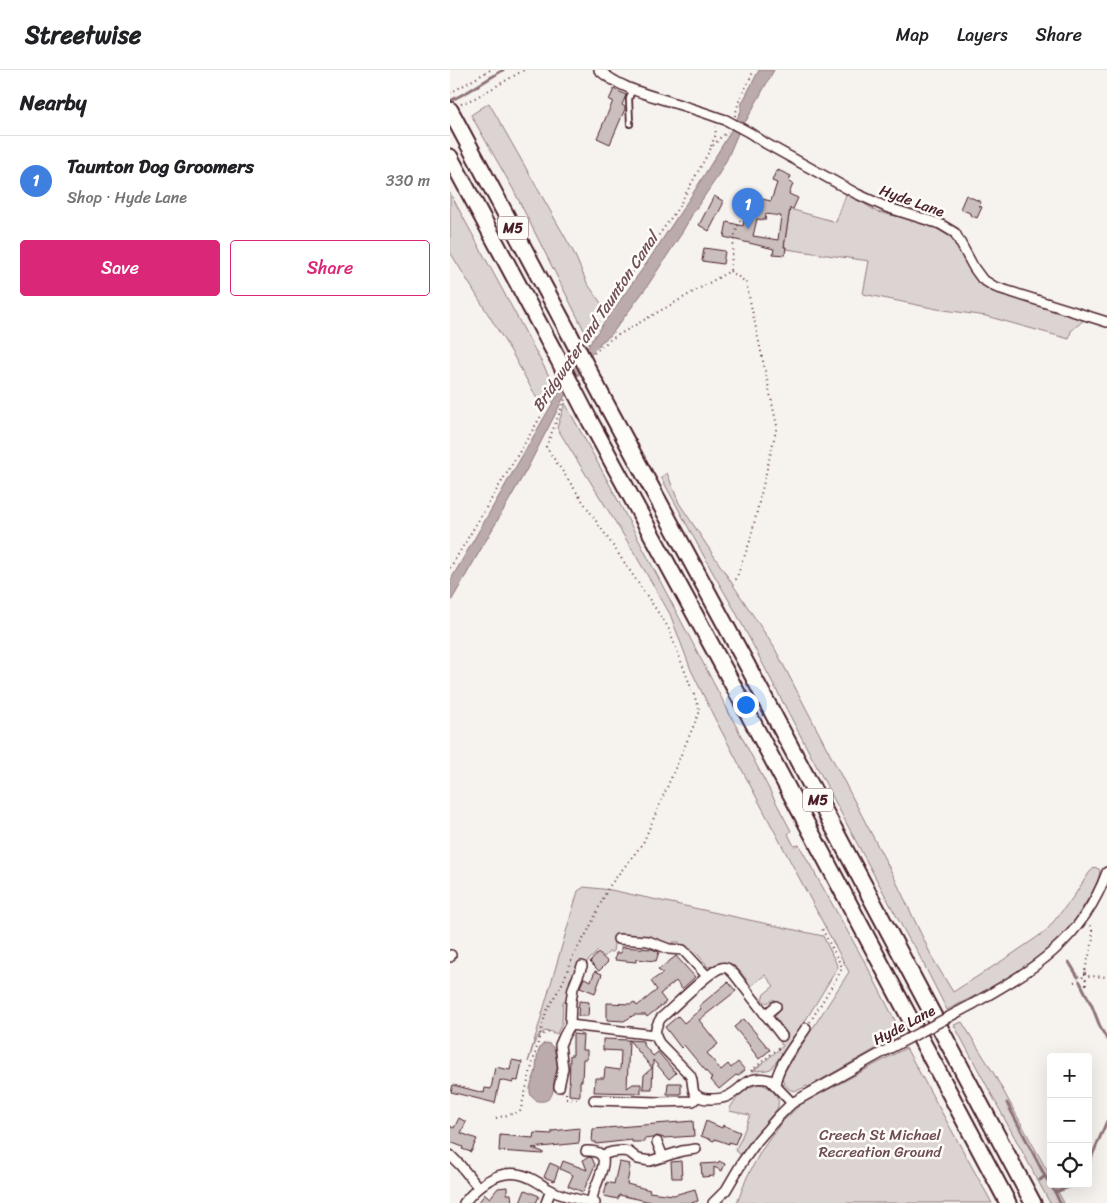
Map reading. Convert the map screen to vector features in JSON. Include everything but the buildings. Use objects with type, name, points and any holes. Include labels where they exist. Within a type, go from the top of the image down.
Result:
[{"type":"highway","name":"M5","points":[[455,113],[603,398],[1033,1203]]},
{"type":"highway","name":"M5","points":[[450,157],[1008,1203]]},
{"type":"street","points":[[599,70],[632,90],[728,121]]},
{"type":"street","name":"Hyde Lane","points":[[728,121],[857,194],[886,207],[940,224],[955,233],[982,279],[995,287],[1107,322]]},
{"type":"street","name":"Hyde Lane","points":[[713,1203],[726,1190],[758,1140],[792,1103],[1019,978],[1044,960],[1083,918],[1098,893],[1107,872]]},
{"type":"street","points":[[618,939],[648,942],[669,949],[683,950],[707,976]]},
{"type":"street","points":[[562,1088],[563,1068],[560,1048],[563,1037],[570,1025],[573,988],[582,966]]},
{"type":"street","points":[[782,1036],[734,974],[725,967],[707,976],[661,1018],[656,1026],[655,1035],[660,1044],[690,1075],[693,1090],[704,1099],[724,1098],[746,1082],[765,1078],[770,1080],[792,1103]]},
{"type":"street","points":[[765,1015],[776,1006]]},
{"type":"street","points":[[570,1025],[655,1035]]},
{"type":"street","points":[[775,1085],[777,1076],[806,1028]]},
{"type":"street","points":[[594,1100],[693,1101],[698,1096]]},
{"type":"street","points":[[657,1142],[663,1157]]},
{"type":"street","points":[[586,1151],[593,1151],[602,1155],[612,1152],[629,1152],[638,1159],[650,1161],[682,1151],[696,1149]]},
{"type":"street","points":[[450,1155],[478,1187]]},
{"type":"street","points":[[464,1203],[478,1187],[492,1178],[502,1174],[516,1174],[531,1178],[551,1190],[593,1203],[595,1187],[603,1169],[604,1159],[602,1155]]},
{"type":"street","points":[[546,1203],[551,1190]]},
{"type":"lane","points":[[630,124],[629,99],[632,90]]},
{"type":"path","points":[[450,94],[490,70]]},
{"type":"path","points":[[455,113],[476,97],[524,70]]},
{"type":"path","points":[[711,148],[720,138],[728,133],[728,121],[754,70]]},
{"type":"path","points":[[584,350],[590,342],[601,317],[678,208],[711,148],[716,134],[715,126],[728,121]]},
{"type":"path","points":[[730,271],[746,282],[777,426],[750,541],[735,582]]},
{"type":"path","points":[[450,568],[544,411],[563,383]]},
{"type":"path","points":[[496,1118],[520,1112],[546,1012],[563,982],[573,956],[588,931],[602,899]]},
{"type":"path","points":[[1083,918],[1092,928],[1093,937],[1085,973],[1086,986]]},
{"type":"path","points":[[806,1028],[841,971],[841,965],[821,927]]},
{"type":"path","points":[[1085,973],[1088,976],[1107,977]]},
{"type":"path","points":[[1074,982],[1080,980],[1085,973]]},
{"type":"path","points":[[539,1037],[547,1032],[563,1037]]},
{"type":"path","points":[[746,1082],[751,1071],[781,1046],[777,1040],[782,1036]]},
{"type":"path","points":[[562,1088],[566,1098],[580,1099]]},
{"type":"green space","points":[[489,103],[573,251],[587,283],[603,306],[587,336],[513,189],[471,115]]},
{"type":"green space","points":[[847,192],[877,212],[928,223],[944,230],[953,237],[976,279],[984,286],[1084,320],[1071,331],[1069,339],[986,316],[937,309],[863,294],[869,261],[786,249],[784,247],[790,209],[836,222]]},
{"type":"green space","points":[[450,193],[555,387],[548,395],[549,399],[542,408],[512,353],[450,252]]},
{"type":"green space","points":[[565,403],[791,831],[788,834],[794,846],[799,845],[867,966],[902,1034],[808,1087],[806,1086],[795,1091],[789,1089],[782,1078],[849,972],[714,717],[691,670],[670,614],[557,428]]},
{"type":"green space","points":[[667,473],[679,503],[774,647],[894,877],[933,959],[953,992],[1046,931],[1074,896],[1089,873],[1095,867],[1100,870],[1095,887],[1074,921],[1054,944],[1026,966],[995,985],[947,1010],[734,609],[661,477]]},
{"type":"green space","points":[[584,887],[611,890],[823,936],[838,967],[787,1051],[784,1051],[771,1069],[753,1071],[783,1046],[780,1042],[788,1035],[775,1017],[782,1008],[774,999],[766,1002],[762,999],[764,994],[774,986],[765,975],[751,986],[739,970],[725,963],[706,966],[694,950],[691,949],[687,952],[679,946],[679,942],[673,942],[673,946],[640,936],[615,935],[613,952],[609,952],[604,957],[598,951],[586,965],[581,962],[574,978],[571,977],[569,982],[572,984],[567,1002],[563,1002],[562,1023],[557,1034],[550,1031],[540,1034],[534,1044],[528,1062],[578,891]]},
{"type":"green space","points":[[962,1022],[993,1072],[1047,1171],[1047,1188],[1056,1188],[1064,1203],[1050,1203],[954,1025]]},
{"type":"green space","name":"Creech St Michael Recreation Ground","points":[[906,1048],[992,1203],[737,1203],[747,1177],[761,1151],[781,1123],[801,1104]]},
{"type":"green space","points":[[757,1084],[766,1086],[774,1092],[778,1100],[777,1109],[743,1154],[740,1154],[735,1150],[750,1115],[729,1111],[740,1095]]},
{"type":"shaded area","points":[[759,70],[774,70],[746,121],[742,124],[716,179],[646,288],[611,335],[594,350],[563,399],[527,469],[450,603],[450,581],[559,392],[600,328],[646,264],[695,190],[728,136]]},
{"type":"shaded area","points":[[548,1043],[554,1049],[557,1068],[550,1098],[540,1101],[531,1096],[530,1089],[539,1050],[543,1044]]},
{"type":"waterway","points":[[450,101],[503,70]]},
{"type":"waterway","points":[[1069,962],[1078,977]]},
{"type":"waterway","points":[[1080,982],[1107,1039]]},
{"type":"waterway","points":[[1007,1103],[1045,1176]]},
{"type":"waterway","points":[[1092,1156],[1107,1121]]},
{"type":"waterway","points":[[1040,1180],[1045,1176],[1047,1179]]},
{"type":"waterway","points":[[1052,1188],[1055,1192],[1066,1188]]},
{"type":"waterway","points":[[1055,1192],[1060,1203]]},
{"type":"place","name":"Taunton Dog Groomers","points":[[748,229]]},
{"type":"water label","name":"Bridgwater and Taunton Canal","points":[[595,322]]}]
